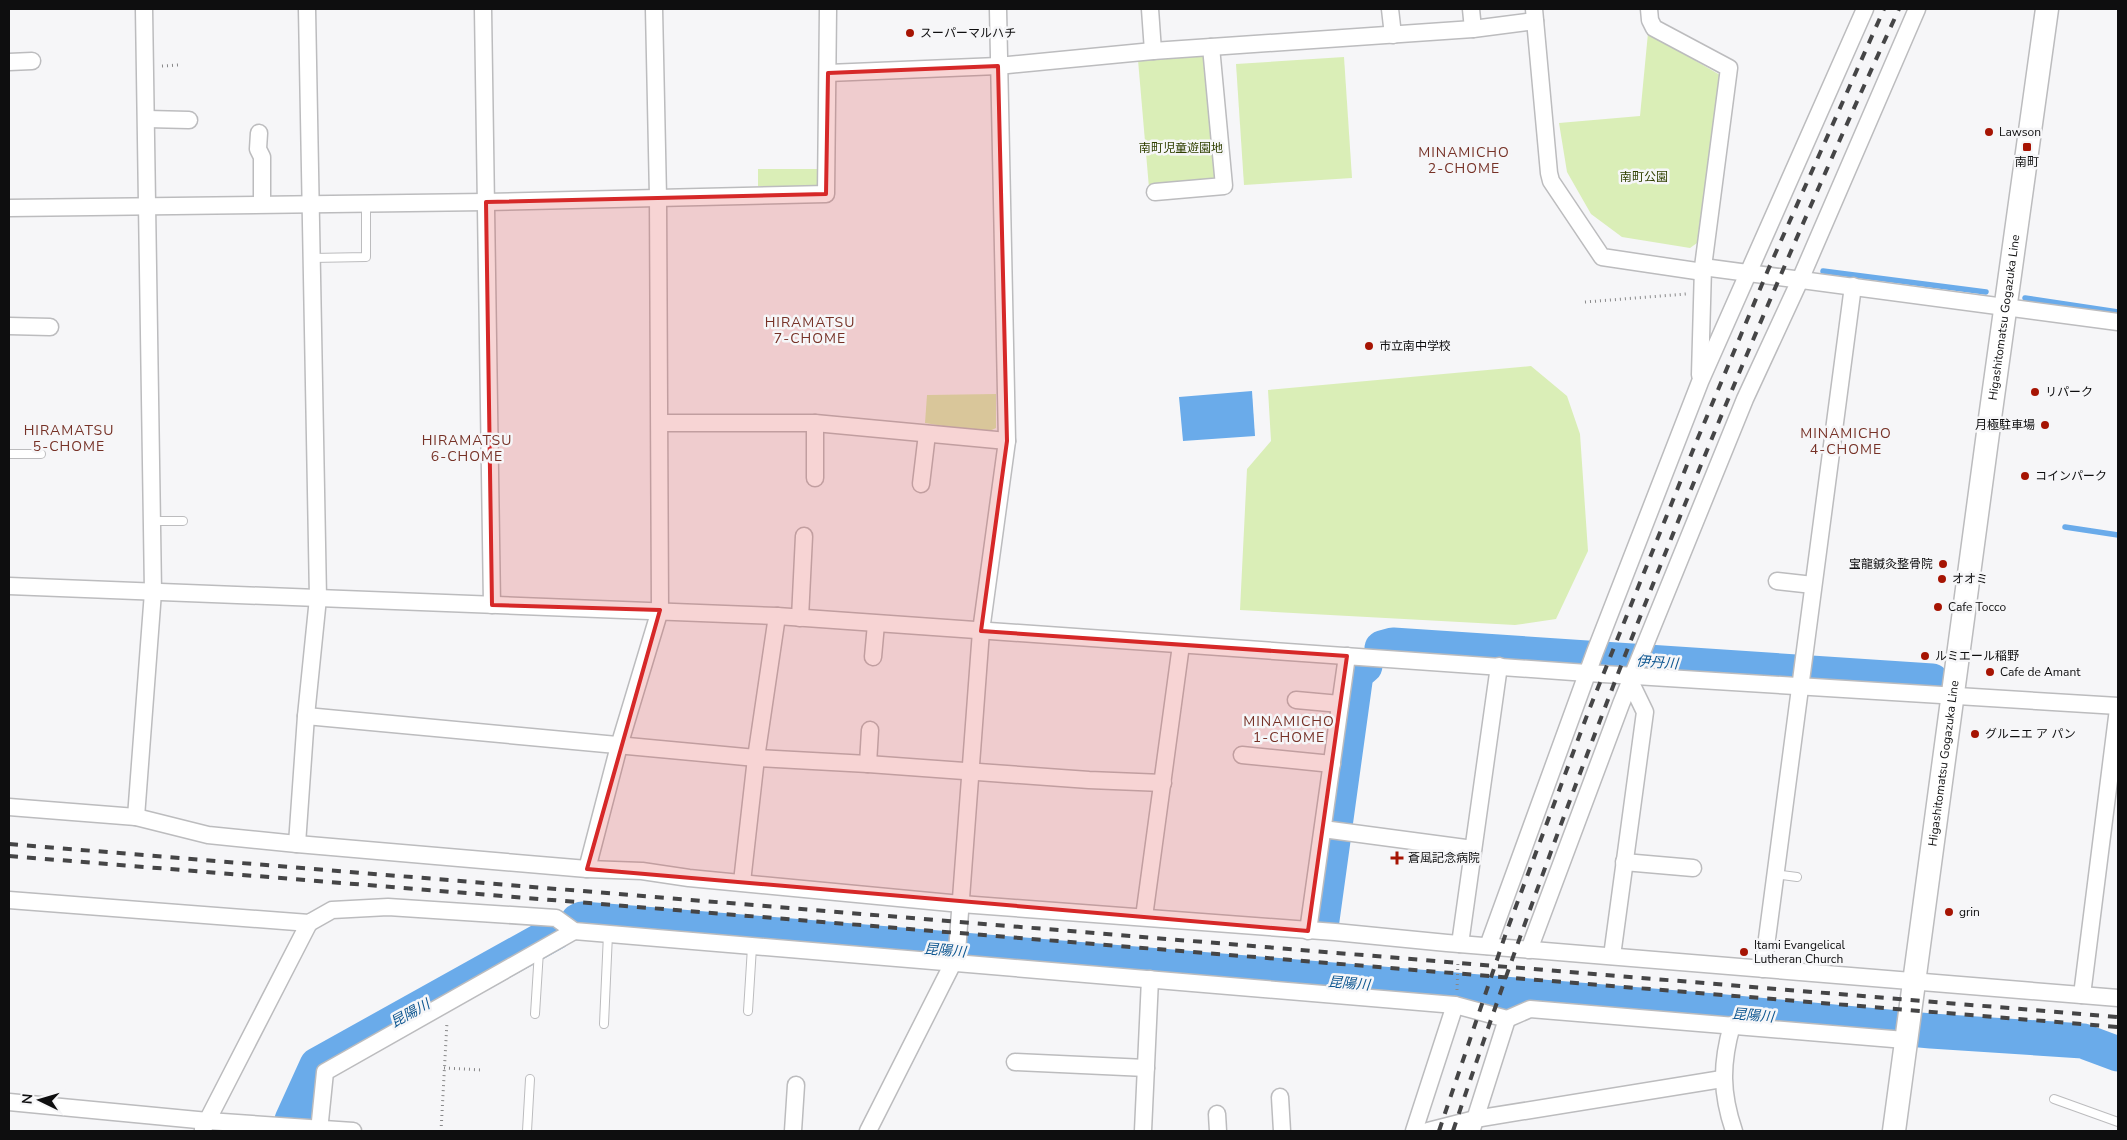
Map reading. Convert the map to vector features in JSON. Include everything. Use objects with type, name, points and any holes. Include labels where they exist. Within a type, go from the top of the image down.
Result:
[{"type":"main road","name":"Higashitomatsu Gogazuka Line","points":[[1894,1131],[2047,9]]},
{"type":"street","points":[[136,817],[153,592],[149,205],[144,9]]},
{"type":"street","points":[[297,844],[306,716],[318,598],[307,9]]},
{"type":"street","points":[[483,9],[492,605]]},
{"type":"street","points":[[587,869],[619,746],[660,610],[658,197],[654,9]]},
{"type":"street","points":[[9,208],[262,203],[486,202],[826,194],[828,9]]},
{"type":"street","points":[[868,1131],[953,963],[956,952],[981,631],[1007,441],[998,9]]},
{"type":"street","points":[[1150,9],[1153,51]]},
{"type":"street","points":[[1390,9],[1393,35]]},
{"type":"street","points":[[1471,9],[1473,29]]},
{"type":"street","points":[[1649,9],[1650,20],[1654,28],[1729,68],[1703,270],[1700,382]]},
{"type":"street","points":[[1488,946],[1591,663],[1700,382],[1865,9]]},
{"type":"street","points":[[1528,950],[1634,670],[1745,399],[1800,280],[1917,9]]},
{"type":"street","points":[[828,73],[998,66],[1153,51],[1473,29],[1534,15],[1551,181],[1602,256],[1703,270],[1854,286],[2118,322]]},
{"type":"street","points":[[1155,192],[1224,186],[1211,47]]},
{"type":"street","points":[[9,62],[32,61]]},
{"type":"street","points":[[147,119],[189,120]]},
{"type":"street","points":[[259,133],[258,149],[262,157],[262,203]]},
{"type":"street","points":[[1762,969],[1854,286]]},
{"type":"street","points":[[9,326],[50,327]]},
{"type":"street","points":[[660,423],[815,422],[1007,441]]},
{"type":"street","points":[[815,422],[815,478]]},
{"type":"street","points":[[921,484],[927,434]]},
{"type":"street","points":[[800,618],[804,536]]},
{"type":"street","points":[[1777,581],[1813,585]]},
{"type":"street","points":[[9,586],[777,616],[1499,666],[1591,663],[1634,670],[1802,677],[1952,696],[2118,706]]},
{"type":"street","points":[[742,882],[756,758],[777,616]]},
{"type":"street","points":[[873,657],[876,624]]},
{"type":"street","points":[[1144,917],[1180,645]]},
{"type":"street","points":[[1308,931],[1347,656]]},
{"type":"street","points":[[1460,944],[1499,666]]},
{"type":"street","points":[[1612,956],[1644,712],[1634,670]]},
{"type":"street","points":[[1296,700],[1340,704]]},
{"type":"street","points":[[2082,995],[2118,710]]},
{"type":"street","points":[[306,716],[756,758],[1089,780],[1163,783]]},
{"type":"street","points":[[868,764],[870,730]]},
{"type":"street","points":[[1242,755],[1332,764]]},
{"type":"street","points":[[9,807],[136,817],[208,835],[297,844],[642,872],[961,904],[1144,917],[2118,998]]},
{"type":"street","points":[[1323,829],[1473,849]]},
{"type":"street","points":[[1624,862],[1693,868]]},
{"type":"street","points":[[9,900],[310,923]]},
{"type":"street","points":[[205,1126],[310,923],[332,910],[388,907],[556,918],[574,931],[1455,1005],[1507,1019],[1530,1009],[1732,1026],[1906,1032]]},
{"type":"street","points":[[319,1131],[325,1072],[574,931]]},
{"type":"street","points":[[1143,1131],[1150,979]]},
{"type":"street","points":[[1414,1131],[1455,1005]]},
{"type":"street","points":[[1473,1125],[1507,1019]]},
{"type":"street","points":[[1732,1026],[1727,1041],[1722,1078],[1729,1118],[1734,1131]]},
{"type":"street","points":[[1015,1062],[1146,1068]]},
{"type":"street","points":[[1428,1131],[1473,1125],[1722,1078]]},
{"type":"street","points":[[793,1131],[796,1085]]},
{"type":"street","points":[[1280,1097],[1282,1131]]},
{"type":"street","points":[[9,1102],[205,1126],[353,1131]]},
{"type":"street","points":[[1217,1114],[1218,1131]]},
{"type":"lane","points":[[312,258],[366,257],[366,202]]},
{"type":"lane","points":[[9,454],[40,454]]},
{"type":"lane","points":[[152,521],[183,521]]},
{"type":"lane","points":[[1774,874],[1797,876]]},
{"type":"lane","points":[[604,1024],[608,934]]},
{"type":"lane","points":[[748,1011],[752,947]]},
{"type":"lane","points":[[535,1014],[539,951]]},
{"type":"lane","points":[[527,1131],[530,1079]]},
{"type":"lane","points":[[2054,1099],[2118,1122]]},
{"type":"path","points":[[1585,302],[1701,293]]},
{"type":"path","points":[[1455,1005],[1460,944]]},
{"type":"path","points":[[441,1131],[448,1003]]},
{"type":"path","points":[[444,1068],[482,1070]]},
{"type":"highlighted area","points":[[998,66],[1007,441],[981,631],[1347,656],[1308,931],[587,869],[660,610],[492,605],[486,202],[826,194],[828,73]]},
{"type":"green space","name":"南町公園","points":[[1648,33],[1720,75],[1697,243],[1690,248],[1622,237],[1591,214],[1567,172],[1559,123],[1640,116]]},
{"type":"green space","name":"南町児童遊園地","points":[[1202,55],[1207,58],[1219,178],[1149,188],[1138,60]]},
{"type":"green space","points":[[1344,57],[1352,178],[1244,185],[1236,64]]},
{"type":"green space","points":[[758,169],[821,169],[821,183],[817,186],[758,186]]},
{"type":"green space","points":[[1531,366],[1567,396],[1580,434],[1588,551],[1556,619],[1515,625],[1240,610],[1247,469],[1271,441],[1268,390]]},
{"type":"green space","points":[[996,394],[996,428],[985,433],[925,423],[927,395]]},
{"type":"water","points":[[1252,391],[1255,436],[1183,441],[1179,397]]},
{"type":"waterway","points":[[1823,271],[1986,292]]},
{"type":"waterway","points":[[2025,298],[2118,312]]},
{"type":"waterway","points":[[2065,527],[2118,535]]},
{"type":"waterway","name":"伊丹川","points":[[1382,648],[1393,645],[1932,681]]},
{"type":"waterway","name":"伊丹川","points":[[1322,920],[1356,674],[1365,666]]},
{"type":"waterway","name":"昆陽川","points":[[578,921],[582,919],[1714,1011],[1931,1031],[2083,1041],[2118,1054]]},
{"type":"waterway","name":"昆陽川","points":[[292,1120],[317,1065],[556,932]]},
{"type":"railway","points":[[1439,1131],[1506,933],[1589,710],[1695,445],[1768,270],[1884,9]]},
{"type":"railway","points":[[1453,1131],[1553,846],[1661,564],[1776,285],[1899,9]]},
{"type":"railway","points":[[9,844],[2118,1017]]},
{"type":"railway","points":[[9,856],[2118,1027]]},
{"type":"place","name":"スーパーマルハチ","points":[[910,33]]},
{"type":"place","name":"Lawson","points":[[1989,132]]},
{"type":"place","name":"南町","points":[[2027,147]]},
{"type":"place","name":"市立南中学校","points":[[1369,346]]},
{"type":"place","name":"リパーク","points":[[2035,392]]},
{"type":"place","name":"月極駐車場","points":[[2045,425]]},
{"type":"place","name":"コインパーク","points":[[2025,476]]},
{"type":"place","name":"宝龍鍼灸整骨院","points":[[1943,564]]},
{"type":"place","name":"オオミ","points":[[1942,579]]},
{"type":"place","name":"Cafe Tocco","points":[[1938,607]]},
{"type":"place","name":"ルミエール稲野","points":[[1925,656]]},
{"type":"place","name":"Cafe de Amant","points":[[1990,672]]},
{"type":"place","name":"グルニエ ア パン","points":[[1975,734]]},
{"type":"place","name":"蒼風記念病院","points":[[1397,858]]},
{"type":"place","name":"grin","points":[[1949,912]]},
{"type":"place","name":"Itami Evangelical Lutheran Church","points":[[1744,952]]},
{"type":"district","name":"MINAMICHO 2-CHOME","points":[[1464,160]]},
{"type":"district","name":"HIRAMATSU 7-CHOME","points":[[810,330]]},
{"type":"district","name":"HIRAMATSU 5-CHOME","points":[[69,438]]},
{"type":"district","name":"MINAMICHO 4-CHOME","points":[[1846,442]]},
{"type":"district","name":"HIRAMATSU 6-CHOME","points":[[467,448]]},
{"type":"district","name":"MINAMICHO 1-CHOME","points":[[1289,730]]}]
